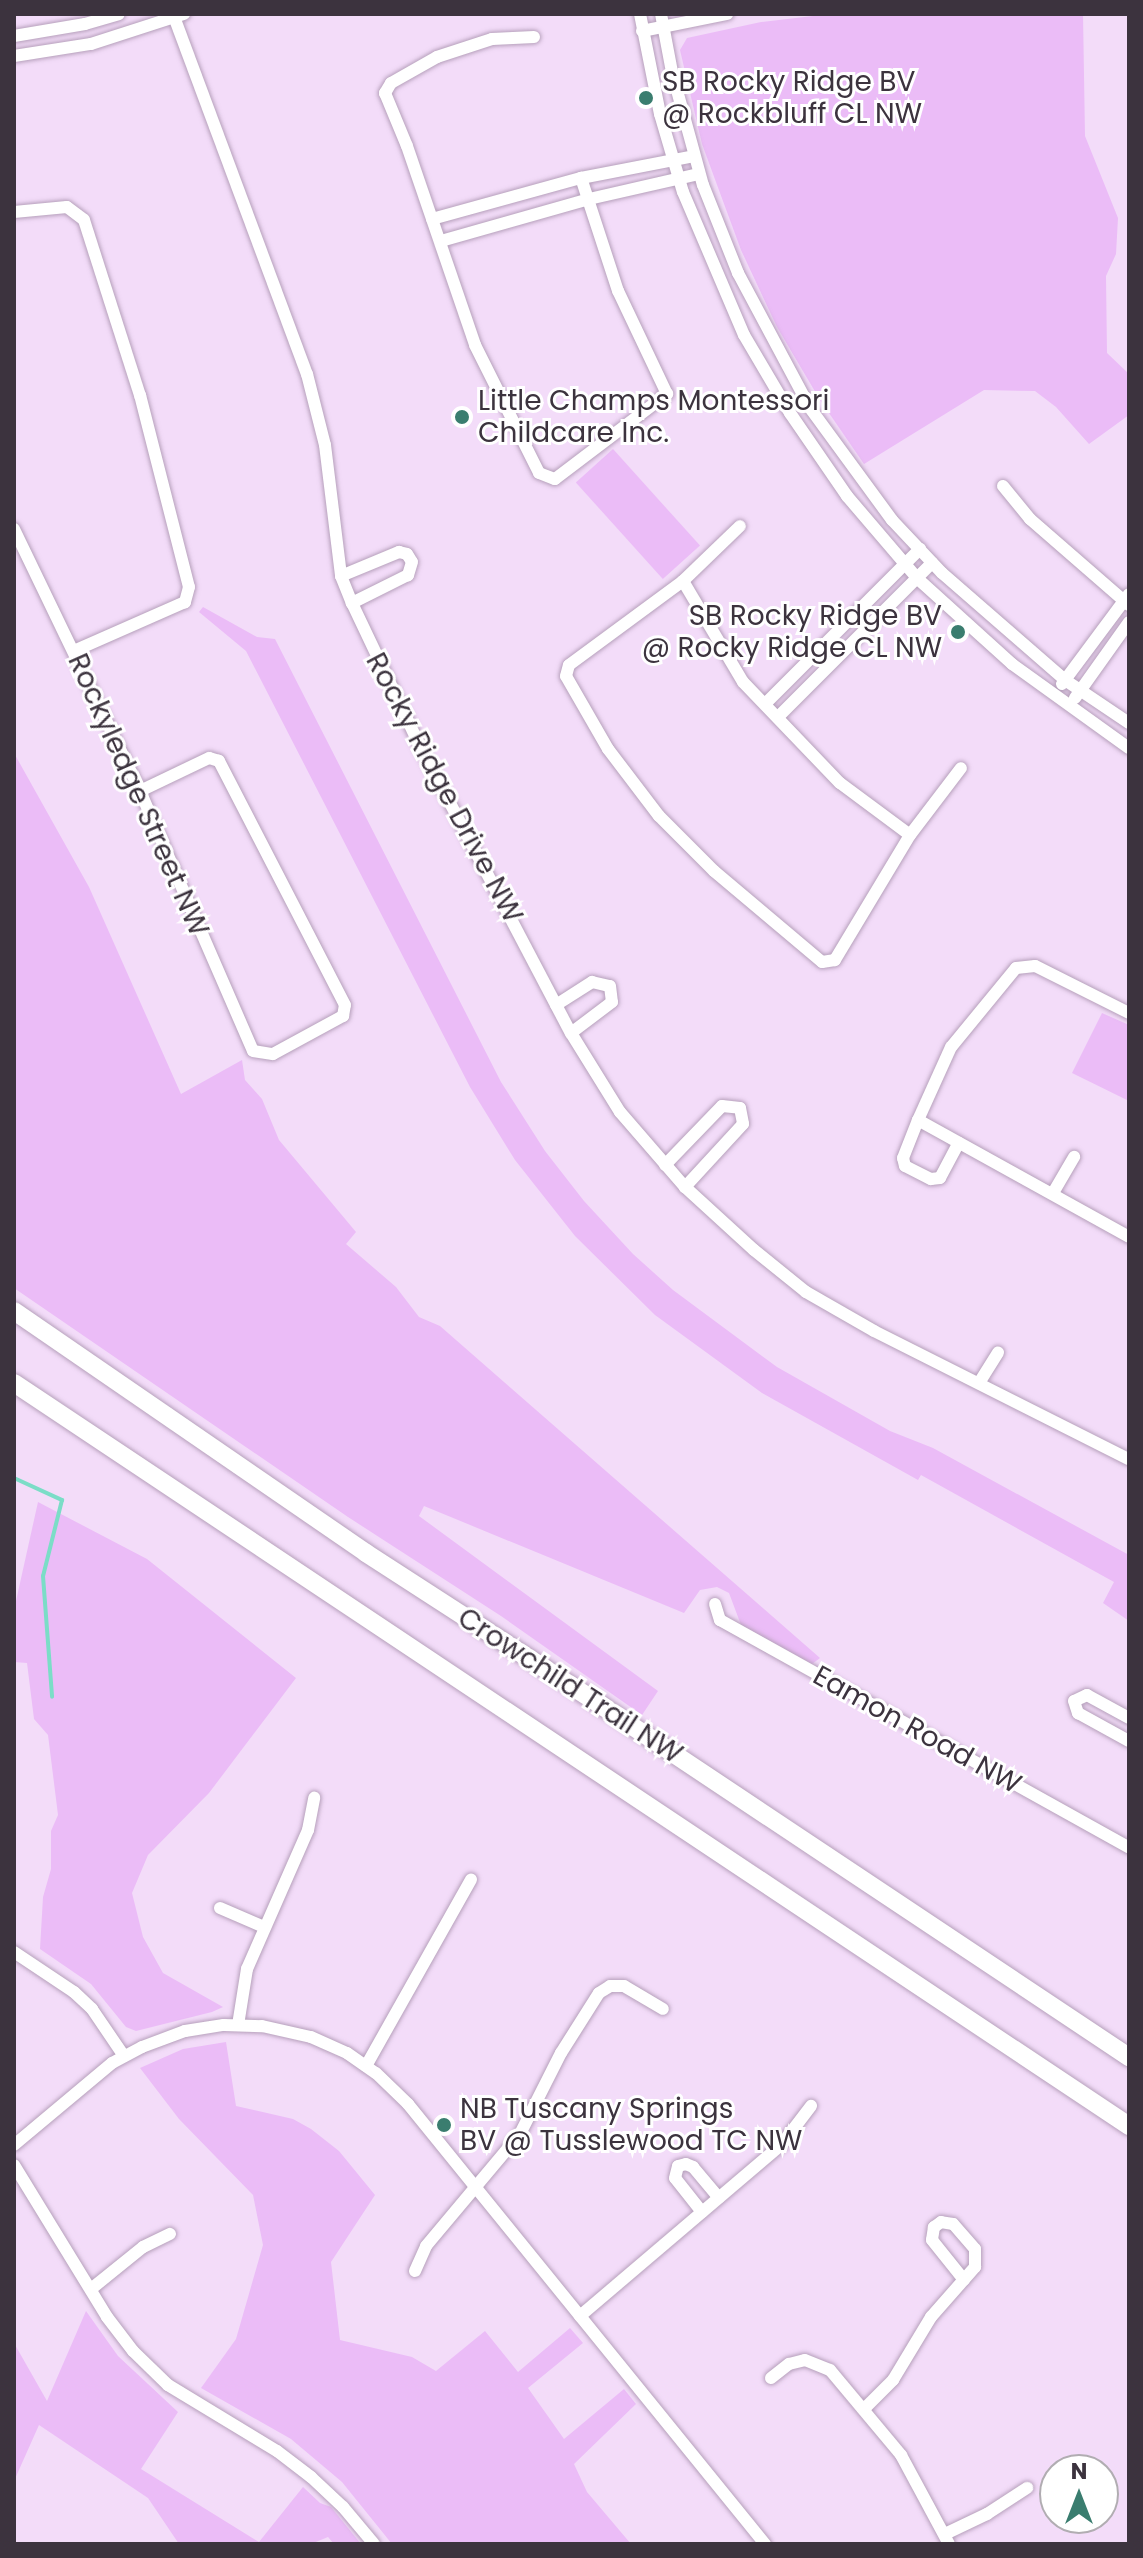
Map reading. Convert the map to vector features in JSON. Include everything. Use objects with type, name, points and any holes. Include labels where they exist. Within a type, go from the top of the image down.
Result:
[{"type":"highway","name":"Crowchild Trail NW","points":[[14,1311],[366,1553],[599,1704],[1129,2057]]},
{"type":"highway","name":"Crowchild Trail NW","points":[[14,1383],[1129,2126]]},
{"type":"highway","points":[[14,1397],[103,1454],[129,1462]]},
{"type":"street","points":[[14,36],[85,24],[119,14]]},
{"type":"street","points":[[640,14],[673,160],[718,279],[765,373],[838,484],[904,565],[965,624],[1053,697],[1129,748]]},
{"type":"street","points":[[642,31],[662,21],[727,14]]},
{"type":"street","points":[[14,56],[91,44],[177,15]]},
{"type":"street","name":"Rocky Ridge Drive NW","points":[[177,15],[307,374],[325,445],[341,576],[418,742],[571,1033],[620,1112],[685,1187],[806,1292],[874,1331],[1129,1459]]},
{"type":"street","points":[[662,21],[699,174],[738,273],[785,367],[844,458],[932,563],[1002,629],[1065,680],[1129,723]]},
{"type":"street","points":[[534,37],[492,39],[437,57],[391,83],[385,93],[441,241],[475,345],[539,473],[555,479],[667,394],[618,291],[581,178]]},
{"type":"street","points":[[432,219],[581,178],[694,156]]},
{"type":"street","points":[[441,241],[589,199],[699,174]]},
{"type":"street","points":[[14,212],[67,207],[84,220],[140,395],[189,587],[185,602],[74,651]]},
{"type":"street","points":[[1003,486],[1030,519],[1127,600],[1053,697]]},
{"type":"street","points":[[740,526],[683,581],[569,665],[566,676],[608,749],[659,816],[714,871],[822,962],[835,960],[910,835],[961,768]]},
{"type":"street","name":"Rockyledge Street NW","points":[[14,529],[140,791],[253,1051],[264,1056],[273,1054],[343,1016],[345,1005],[219,761],[209,758],[140,791]]},
{"type":"street","points":[[766,703],[920,549]]},
{"type":"street","points":[[341,576],[399,552],[407,554],[412,562],[408,575],[352,603]]},
{"type":"street","points":[[778,717],[932,563]]},
{"type":"street","points":[[683,581],[743,682],[840,783],[910,835]]},
{"type":"street","points":[[1069,707],[1129,622]]},
{"type":"street","points":[[959,1143],[940,1178],[931,1179],[905,1166],[903,1158],[951,1047],[1016,968],[1035,966],[1129,1013]]},
{"type":"street","points":[[556,1005],[592,982],[610,986],[612,1002],[571,1033]]},
{"type":"street","points":[[665,1165],[722,1106],[740,1108],[743,1124],[685,1187]]},
{"type":"street","points":[[918,1120],[1129,1237]]},
{"type":"street","points":[[1053,1193],[1074,1157]]},
{"type":"street","points":[[979,1383],[998,1352]]},
{"type":"street","name":"Eamon Road NW","points":[[715,1604],[720,1620],[1129,1848]]},
{"type":"street","points":[[1129,1718],[1087,1695],[1074,1701],[1078,1713],[1129,1741]]},
{"type":"street","points":[[238,2025],[247,1969],[308,1830],[314,1798]]},
{"type":"street","points":[[366,2066],[471,1880]]},
{"type":"street","points":[[220,1908],[264,1927]]},
{"type":"street","points":[[14,1952],[74,1992],[92,2009],[124,2056]]},
{"type":"street","points":[[415,2271],[426,2246],[520,2134],[561,2053],[599,1993],[610,1986],[624,1986],[663,2009]]},
{"type":"street","points":[[14,2145],[124,2056],[185,2031],[238,2025],[283,2029],[311,2037],[366,2066],[408,2104],[765,2544]]},
{"type":"street","points":[[580,2316],[793,2134],[811,2106]]},
{"type":"street","points":[[702,2212],[677,2182],[674,2174],[678,2166],[686,2164],[693,2167],[719,2198]]},
{"type":"street","points":[[14,2165],[127,2344],[168,2385],[294,2464],[343,2507],[374,2544]]},
{"type":"street","points":[[865,2408],[893,2380],[927,2324],[975,2267],[975,2249],[953,2224],[941,2222],[934,2227],[932,2240],[964,2280]]},
{"type":"street","points":[[91,2289],[143,2247],[170,2234]]},
{"type":"street","points":[[771,2378],[789,2364],[812,2360],[830,2370],[865,2408],[918,2481],[947,2539],[1027,2488]]},
{"type":"shaded area","points":[[830,14],[1083,14],[1085,136],[1118,218],[1116,254],[1106,276],[1107,353],[1129,374],[1129,415],[1089,444],[1056,407],[1035,391],[984,390],[864,464],[820,400],[777,327],[741,250],[702,144],[680,50],[687,38],[761,22]]},
{"type":"shaded area","points":[[613,449],[700,546],[663,579],[576,482]]},
{"type":"shaded area","points":[[203,607],[257,637],[275,639],[501,1082],[545,1151],[584,1201],[633,1254],[673,1290],[777,1367],[890,1431],[933,1448],[1129,1555],[1129,1621],[1103,1603],[1114,1582],[921,1475],[918,1480],[762,1393],[655,1315],[575,1236],[515,1160],[470,1087],[246,651],[199,612]]},
{"type":"shaded area","points":[[14,753],[89,887],[181,1094],[242,1060],[245,1080],[262,1099],[279,1140],[356,1232],[346,1244],[396,1287],[419,1317],[440,1326],[820,1658],[812,1664],[741,1625],[729,1593],[717,1587],[700,1590],[684,1613],[424,1506],[419,1516],[658,1691],[642,1715],[501,1616],[348,1517],[14,1288]]},
{"type":"shaded area","points":[[1102,1013],[1129,1025],[1129,1101],[1072,1073]]},
{"type":"shaded area","points":[[38,1502],[147,1559],[296,1678],[209,1793],[148,1855],[132,1893],[143,1937],[163,1973],[223,2007],[212,2012],[136,2031],[126,2027],[91,1984],[40,1949],[43,1897],[51,1869],[51,1831],[58,1815],[48,1735],[34,1719],[27,1663],[14,1662],[14,1610]]},
{"type":"shaded area","points":[[226,2042],[236,2106],[293,2119],[311,2129],[339,2151],[375,2195],[331,2262],[340,2340],[412,2357],[436,2371],[485,2331],[518,2372],[570,2328],[583,2343],[528,2388],[564,2439],[624,2389],[636,2404],[574,2464],[587,2492],[631,2544],[392,2544],[342,2482],[291,2439],[201,2388],[236,2339],[263,2245],[253,2195],[179,2119],[140,2068],[183,2049]]},
{"type":"shaded area","points":[[86,2311],[118,2356],[178,2412],[141,2469],[259,2542],[303,2487],[320,2503],[331,2507],[361,2544],[334,2544],[328,2537],[311,2544],[179,2544],[148,2498],[39,2425],[14,2481],[14,2343],[47,2401]]},
{"type":"waterway","points":[[14,1478],[62,1500],[43,1576],[52,1697]]},
{"type":"place","name":"SB Rocky Ridge BV @ Rockbluff CL NW","points":[[646,98]]},
{"type":"place","name":"Little Champs Montessori Childcare Inc.","points":[[462,417]]},
{"type":"place","name":"SB Rocky Ridge BV @ Rocky Ridge CL NW","points":[[958,632]]},
{"type":"place","name":"NB Tuscany Springs BV @ Tusslewood TC NW","points":[[444,2125]]}]
